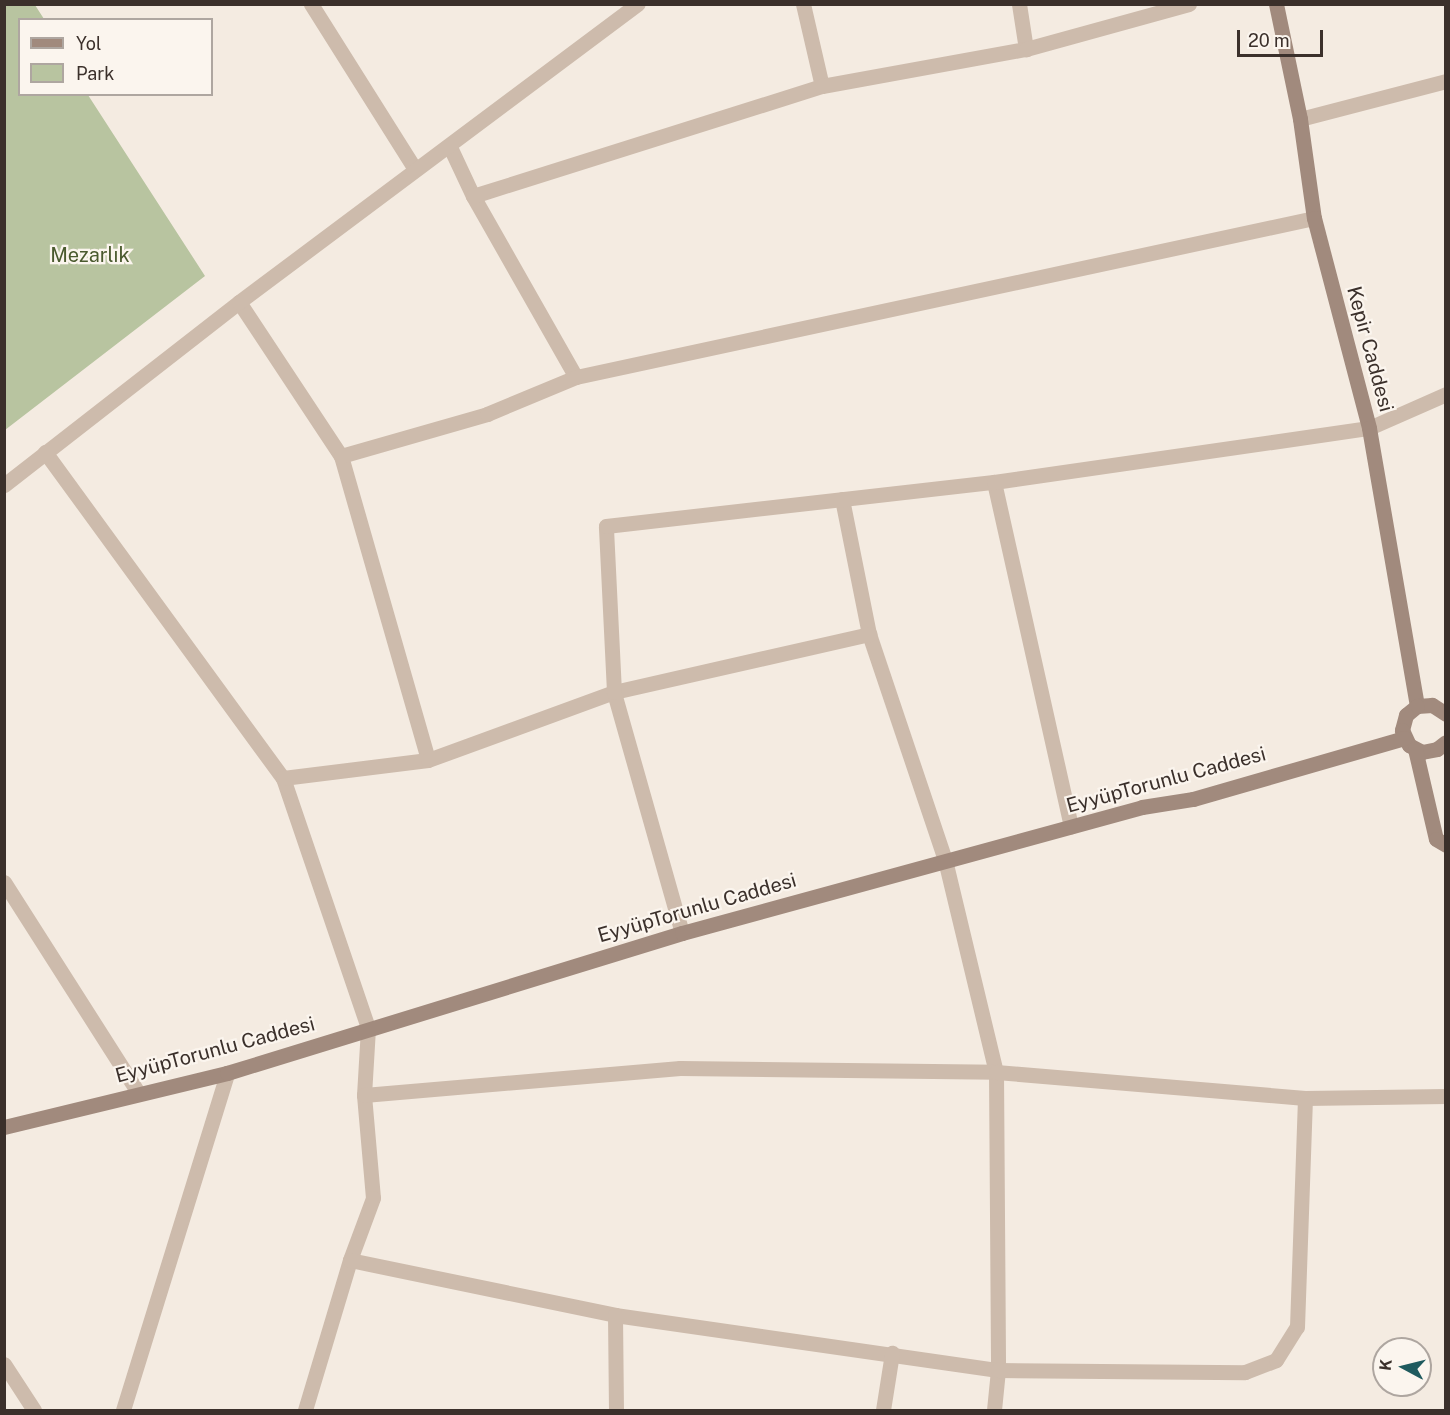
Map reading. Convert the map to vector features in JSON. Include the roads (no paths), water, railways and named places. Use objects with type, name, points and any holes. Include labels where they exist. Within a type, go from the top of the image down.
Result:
[{"type":"street","points":[[311,4],[415,169]]},
{"type":"street","points":[[4,485],[239,302],[415,169],[450,147],[638,4]]},
{"type":"street","points":[[803,4],[822,86]]},
{"type":"street","points":[[1019,4],[1026,49]]},
{"type":"street","points":[[473,196],[822,86],[1026,49],[1189,4]]},
{"type":"street","name":"Kepir Caddesi","points":[[1276,4],[1300,119],[1314,218],[1369,428],[1418,706]]},
{"type":"street","points":[[1300,119],[1446,81]]},
{"type":"street","points":[[450,147],[473,196],[576,377]]},
{"type":"street","points":[[341,456],[487,414],[576,377],[1314,218]]},
{"type":"street","points":[[239,302],[341,456],[428,760]]},
{"type":"street","points":[[682,933],[614,692],[606,526],[994,483],[1369,428],[1446,394]]},
{"type":"street","points":[[45,452],[283,778],[368,1028],[364,1095],[373,1198],[350,1260],[305,1410]]},
{"type":"street","points":[[994,483],[1071,826]]},
{"type":"street","points":[[842,499],[869,634],[945,860],[996,1072],[998,1370],[994,1410]]},
{"type":"street","points":[[283,778],[428,760],[614,692],[869,634]]},
{"type":"street","points":[[1445,712],[1432,705],[1418,706],[1406,716],[1404,738],[1415,749],[1436,839],[1446,845]]},
{"type":"street","name":"EyyüpTorunlu Caddesi","points":[[4,1127],[138,1092],[227,1073],[682,933],[1142,807],[1193,799],[1404,738]]},
{"type":"street","points":[[1415,749],[1430,752],[1445,746]]},
{"type":"street","points":[[4,882],[138,1092]]},
{"type":"street","points":[[364,1095],[680,1068],[996,1072],[1305,1098],[1446,1096]]},
{"type":"street","points":[[123,1410],[227,1073]]},
{"type":"street","points":[[350,1260],[615,1315],[998,1370],[1245,1372],[1276,1360],[1297,1327],[1305,1098]]},
{"type":"street","points":[[615,1315],[616,1410]]},
{"type":"street","points":[[883,1410],[892,1353]]},
{"type":"street","points":[[4,1364],[34,1410]]},
{"type":"park label","name":"Mezarlık","points":[[90,255]]}]
